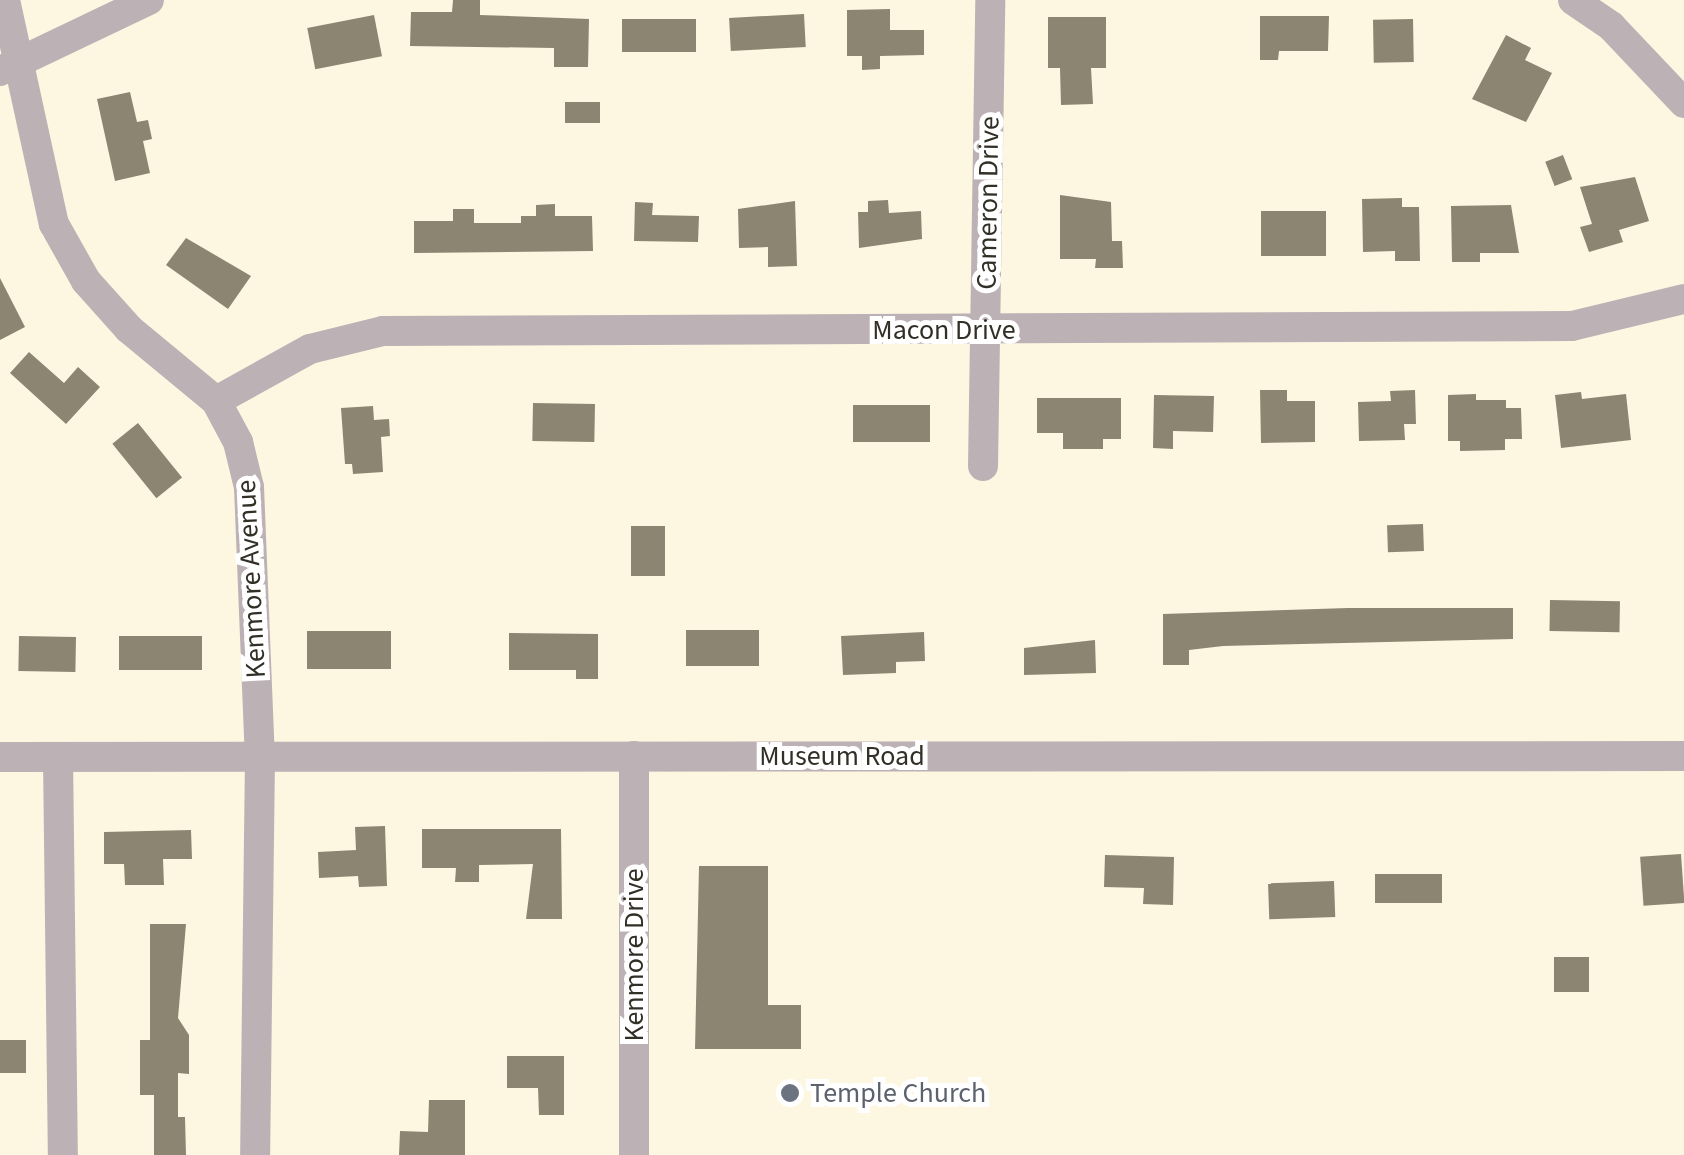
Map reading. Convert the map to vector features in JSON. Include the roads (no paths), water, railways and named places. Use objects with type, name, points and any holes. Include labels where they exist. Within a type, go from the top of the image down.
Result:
[{"type":"street","name":"Kenmore Avenue","points":[[5,0],[9,69],[54,224],[86,281],[129,329],[216,401],[238,442],[248,487],[260,756]]},
{"type":"street","points":[[9,69],[149,0]]},
{"type":"street","name":"Cameron Drive","points":[[983,466],[990,0]]},
{"type":"street","points":[[1573,0],[1611,26],[1684,104]]},
{"type":"street","name":"Macon Drive","points":[[216,401],[310,350],[383,331],[1572,326],[1684,299]]},
{"type":"street","points":[[255,1155],[260,756]]},
{"type":"street","name":"Kenmore Drive","points":[[634,756],[634,1155]]},
{"type":"street","name":"Museum Road","points":[[0,757],[1684,756]]},
{"type":"street","points":[[58,757],[63,1155]]},
{"type":"place","name":"Temple Church","points":[[790,1093]]}]
